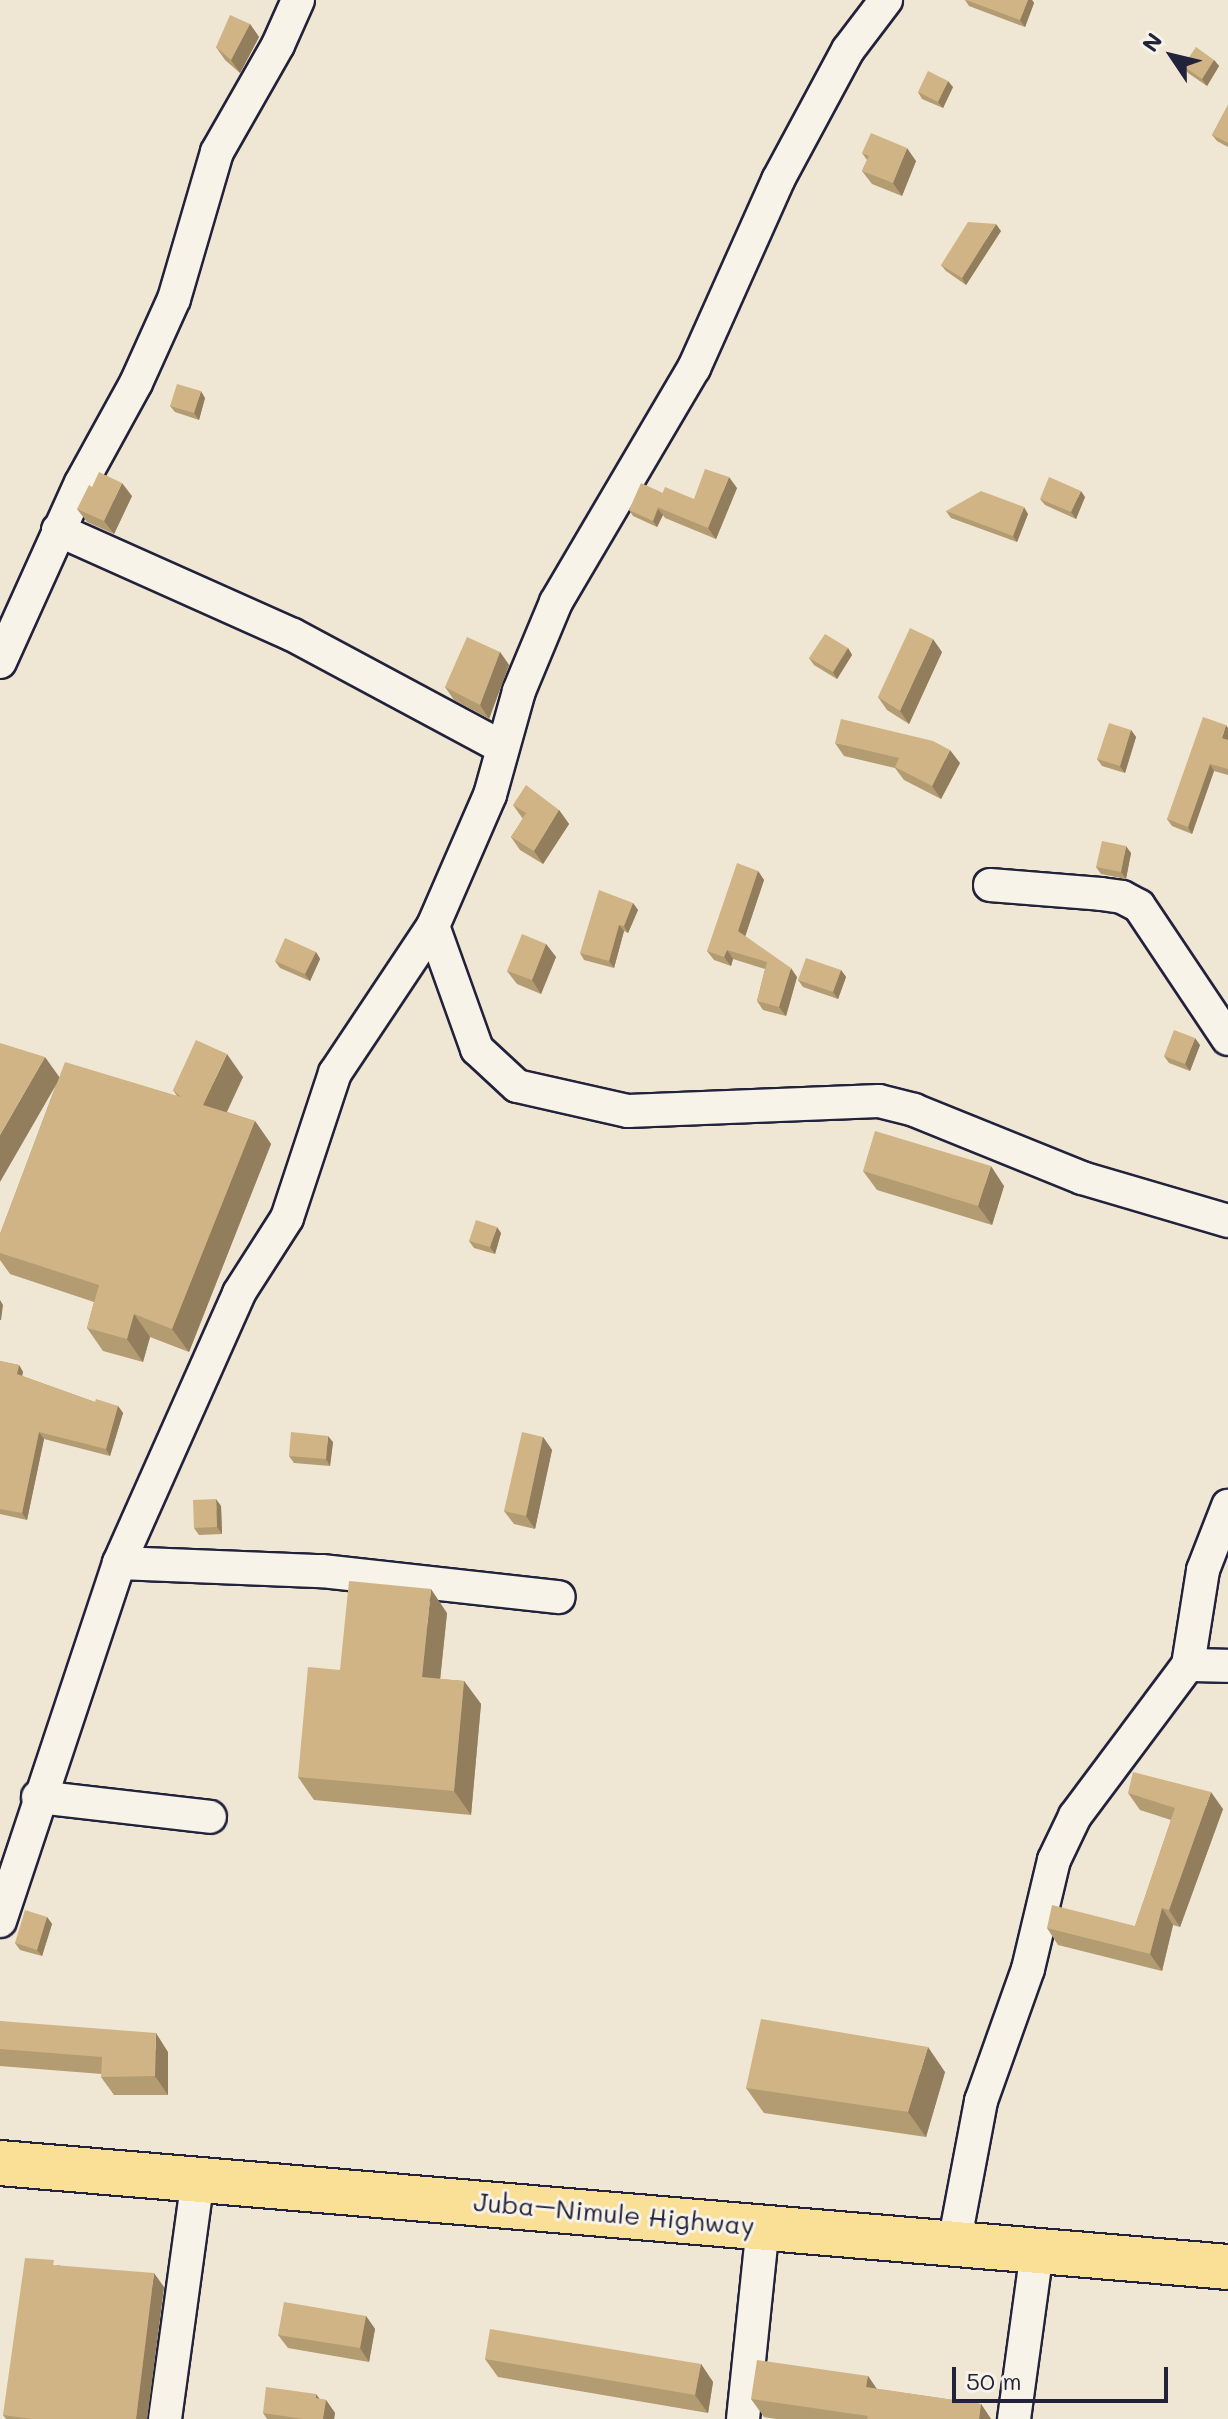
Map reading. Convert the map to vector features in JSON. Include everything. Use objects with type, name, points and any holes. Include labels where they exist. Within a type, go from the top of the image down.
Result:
[{"type":"main road","name":"Juba–Nimule Highway","points":[[0,2163],[1228,2267]]},
{"type":"street","points":[[0,662],[58,530],[136,383],[174,299],[217,152],[278,45],[298,0]]},
{"type":"street","points":[[0,1921],[38,1797],[119,1563],[239,1293],[287,1218],[335,1073],[433,926],[490,795],[519,691],[556,602],[694,368],[778,180],[848,50],[886,0]]},
{"type":"street","points":[[58,530],[293,635],[502,747]]},
{"type":"street","points":[[990,885],[1101,894],[1122,897],[1139,906],[1228,1039]]},
{"type":"street","points":[[433,926],[477,1049],[517,1086],[628,1111],[879,1101],[914,1110],[1082,1178],[1228,1221]]},
{"type":"street","points":[[954,2244],[981,2101],[1028,1969],[1040,1904],[1054,1860],[1075,1816],[1188,1665],[1203,1570],[1228,1506]]},
{"type":"street","points":[[119,1563],[322,1571],[559,1597]]},
{"type":"street","points":[[1188,1665],[1228,1666]]},
{"type":"street","points":[[38,1797],[210,1817]]},
{"type":"street","points":[[165,2419],[198,2179]]},
{"type":"street","points":[[743,2419],[763,2226]]},
{"type":"street","points":[[1014,2419],[1037,2251]]},
{"type":"building","points":[[966,0],[1028,0],[1020,20]]},
{"type":"building","points":[[230,15],[250,24],[231,60],[216,47]]},
{"type":"building","points":[[1196,47],[1214,60],[1202,79],[1183,66]]},
{"type":"building","points":[[928,71],[948,81],[938,102],[918,92]]},
{"type":"building","points":[[1228,105],[1228,143],[1212,135]]},
{"type":"building","points":[[871,133],[907,148],[893,183],[862,171],[869,156],[862,153]]},
{"type":"building","points":[[968,222],[996,224],[962,278],[941,265]]},
{"type":"building","points":[[177,384],[201,391],[194,413],[170,406]]},
{"type":"building","points":[[705,469],[729,477],[708,528],[657,507],[665,487],[694,499]]},
{"type":"building","points":[[99,472],[122,483],[104,521],[77,509]]},
{"type":"building","points":[[1049,477],[1081,491],[1071,512],[1040,499]]},
{"type":"building","points":[[641,483],[663,493],[653,521],[629,510]]},
{"type":"building","points":[[981,491],[1024,507],[1013,536],[946,511]]},
{"type":"building","points":[[910,628],[933,639],[900,711],[878,697]]},
{"type":"building","points":[[825,634],[848,648],[833,672],[809,658]]},
{"type":"building","points":[[467,637],[500,652],[480,705],[445,687]]},
{"type":"building","points":[[1203,717],[1226,725],[1222,738],[1228,740],[1228,769],[1210,764],[1188,827],[1167,819]]},
{"type":"building","points":[[841,719],[933,741],[950,750],[932,786],[895,767],[899,758],[835,743]]},
{"type":"building","points":[[1109,723],[1131,730],[1120,766],[1097,759]]},
{"type":"building","points":[[526,785],[559,810],[534,851],[511,837],[526,813],[513,805]]},
{"type":"building","points":[[1102,841],[1126,846],[1121,872],[1096,867]]},
{"type":"building","points":[[737,863],[758,871],[738,931],[791,968],[779,1007],[757,1001],[767,962],[727,950],[724,957],[707,951]]},
{"type":"building","points":[[599,890],[633,903],[624,926],[619,925],[609,961],[580,953]]},
{"type":"building","points":[[522,934],[546,944],[532,980],[507,971]]},
{"type":"building","points":[[285,938],[316,952],[305,974],[275,961]]},
{"type":"building","points":[[806,958],[841,970],[833,992],[798,980]]},
{"type":"building","points":[[1174,1030],[1195,1038],[1185,1064],[1164,1056]]},
{"type":"building","points":[[196,1040],[227,1054],[203,1105],[255,1121],[172,1329],[134,1314],[127,1339],[87,1328],[99,1285],[0,1253],[0,1234],[65,1062],[181,1097],[173,1090]]},
{"type":"building","points":[[0,1043],[45,1057],[0,1135]]},
{"type":"building","points":[[875,1131],[991,1166],[978,1206],[863,1171]]},
{"type":"building","points":[[476,1220],[497,1227],[490,1247],[469,1241]]},
{"type":"building","points":[[0,1361],[19,1365],[17,1374],[95,1402],[96,1399],[118,1406],[106,1449],[39,1432],[22,1513],[0,1509]]},
{"type":"building","points":[[291,1432],[328,1436],[326,1459],[289,1456]]},
{"type":"building","points":[[522,1432],[543,1437],[526,1516],[504,1511]]},
{"type":"building","points":[[216,1499],[217,1527],[194,1528],[193,1500]]},
{"type":"building","points":[[349,1581],[431,1589],[422,1677],[464,1681],[454,1791],[298,1777],[308,1667],[340,1670]]},
{"type":"building","points":[[1133,1772],[1211,1792],[1169,1910],[1162,1908],[1150,1954],[1047,1928],[1052,1905],[1135,1926],[1175,1808],[1128,1793]]},
{"type":"building","points":[[25,1910],[47,1917],[37,1950],[15,1943]]},
{"type":"building","points":[[761,2019],[928,2047],[908,2112],[746,2088]]},
{"type":"building","points":[[0,2021],[156,2033],[155,2076],[101,2077],[102,2057],[0,2049]]},
{"type":"building","points":[[25,2258],[54,2260],[53,2265],[154,2273],[136,2419],[32,2419],[3,2415]]},
{"type":"building","points":[[284,2302],[366,2316],[360,2348],[278,2335]]},
{"type":"building","points":[[490,2329],[701,2364],[695,2395],[485,2359]]},
{"type":"building","points":[[757,2360],[868,2376],[866,2387],[981,2404],[979,2419],[867,2419],[868,2416],[751,2399]]},
{"type":"building","points":[[266,2387],[316,2394],[316,2398],[326,2400],[323,2419],[263,2413]]}]
